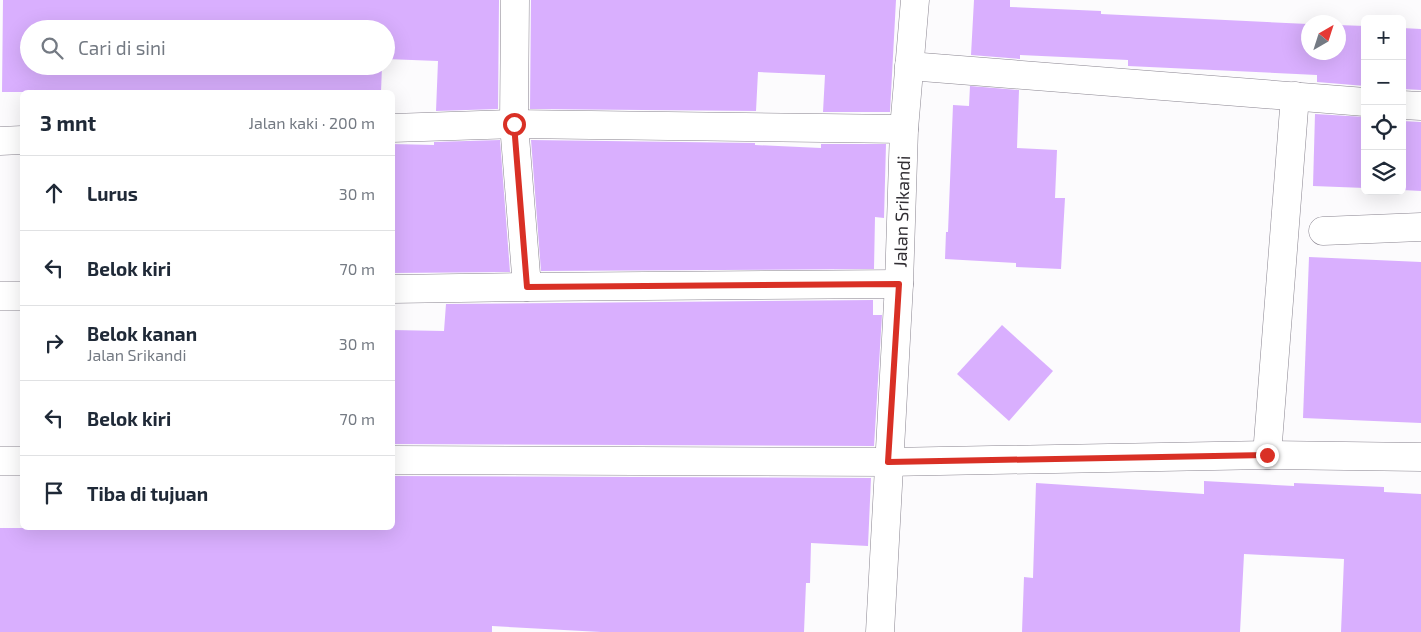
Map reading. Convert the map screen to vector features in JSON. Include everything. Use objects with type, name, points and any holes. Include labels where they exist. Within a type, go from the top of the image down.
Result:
[{"type":"street","points":[[515,0],[514,124],[527,287]]},
{"type":"street","name":"Jalan Srikandi","points":[[880,632],[899,284],[904,129],[915,0]]},
{"type":"street","points":[[909,66],[1361,102]]},
{"type":"street","points":[[1267,455],[1295,96]]},
{"type":"street","points":[[1406,104],[1421,106]]},
{"type":"street","points":[[395,128],[514,124],[904,129]]},
{"type":"street","points":[[0,141],[20,140]]},
{"type":"street","points":[[1323,230],[1421,227]]},
{"type":"street","points":[[395,290],[899,284]]},
{"type":"street","points":[[0,296],[20,296]]},
{"type":"street","points":[[395,460],[888,462],[1267,455],[1421,457]]},
{"type":"street","points":[[0,462],[20,461]]},
{"type":"building","points":[[3,0],[499,0],[498,109],[436,111],[438,61],[395,59],[395,20],[20,20],[20,75],[382,75],[381,90],[20,90],[20,92],[2,92]]},
{"type":"building","points":[[531,0],[896,0],[890,112],[823,112],[825,75],[758,72],[756,111],[530,109]]},
{"type":"building","points":[[974,0],[1010,0],[1010,7],[1101,11],[1101,14],[1301,24],[1301,60],[1346,60],[1346,25],[1361,26],[1361,86],[1317,82],[1317,75],[1128,66],[1128,60],[1020,55],[1020,59],[971,55]]},
{"type":"building","points":[[1406,28],[1421,29],[1421,90],[1406,89]]},
{"type":"building","points":[[970,86],[1019,90],[1017,148],[1057,150],[1055,198],[1065,198],[1061,269],[1016,267],[1016,263],[945,259],[946,232],[948,232],[953,105],[969,106]]},
{"type":"building","points":[[1315,114],[1361,117],[1361,188],[1313,186]]},
{"type":"building","points":[[1406,121],[1421,122],[1421,191],[1406,190]]},
{"type":"building","points":[[500,140],[510,272],[395,273],[395,144],[434,145],[434,142]]},
{"type":"building","points":[[531,140],[755,143],[755,145],[821,148],[821,144],[886,144],[884,218],[875,217],[874,269],[541,271]]},
{"type":"building","points":[[1309,257],[1421,262],[1421,423],[1303,418]]},
{"type":"building","points":[[873,300],[873,315],[882,315],[874,446],[395,444],[395,330],[444,331],[446,304]]},
{"type":"building","points":[[1002,325],[1053,371],[1009,421],[957,374]]},
{"type":"building","points":[[395,476],[871,478],[868,546],[811,543],[810,583],[806,583],[804,632],[601,632],[492,626],[492,632],[0,632],[0,528],[20,528],[20,530],[395,530]]},
{"type":"building","points":[[1204,481],[1294,486],[1294,483],[1384,487],[1384,492],[1421,494],[1421,632],[1341,632],[1344,559],[1244,554],[1240,632],[1022,632],[1024,577],[1033,578],[1036,483],[1204,494]]},
{"type":"route","points":[[514,124],[527,287],[899,284],[888,462],[1267,455]]}]
